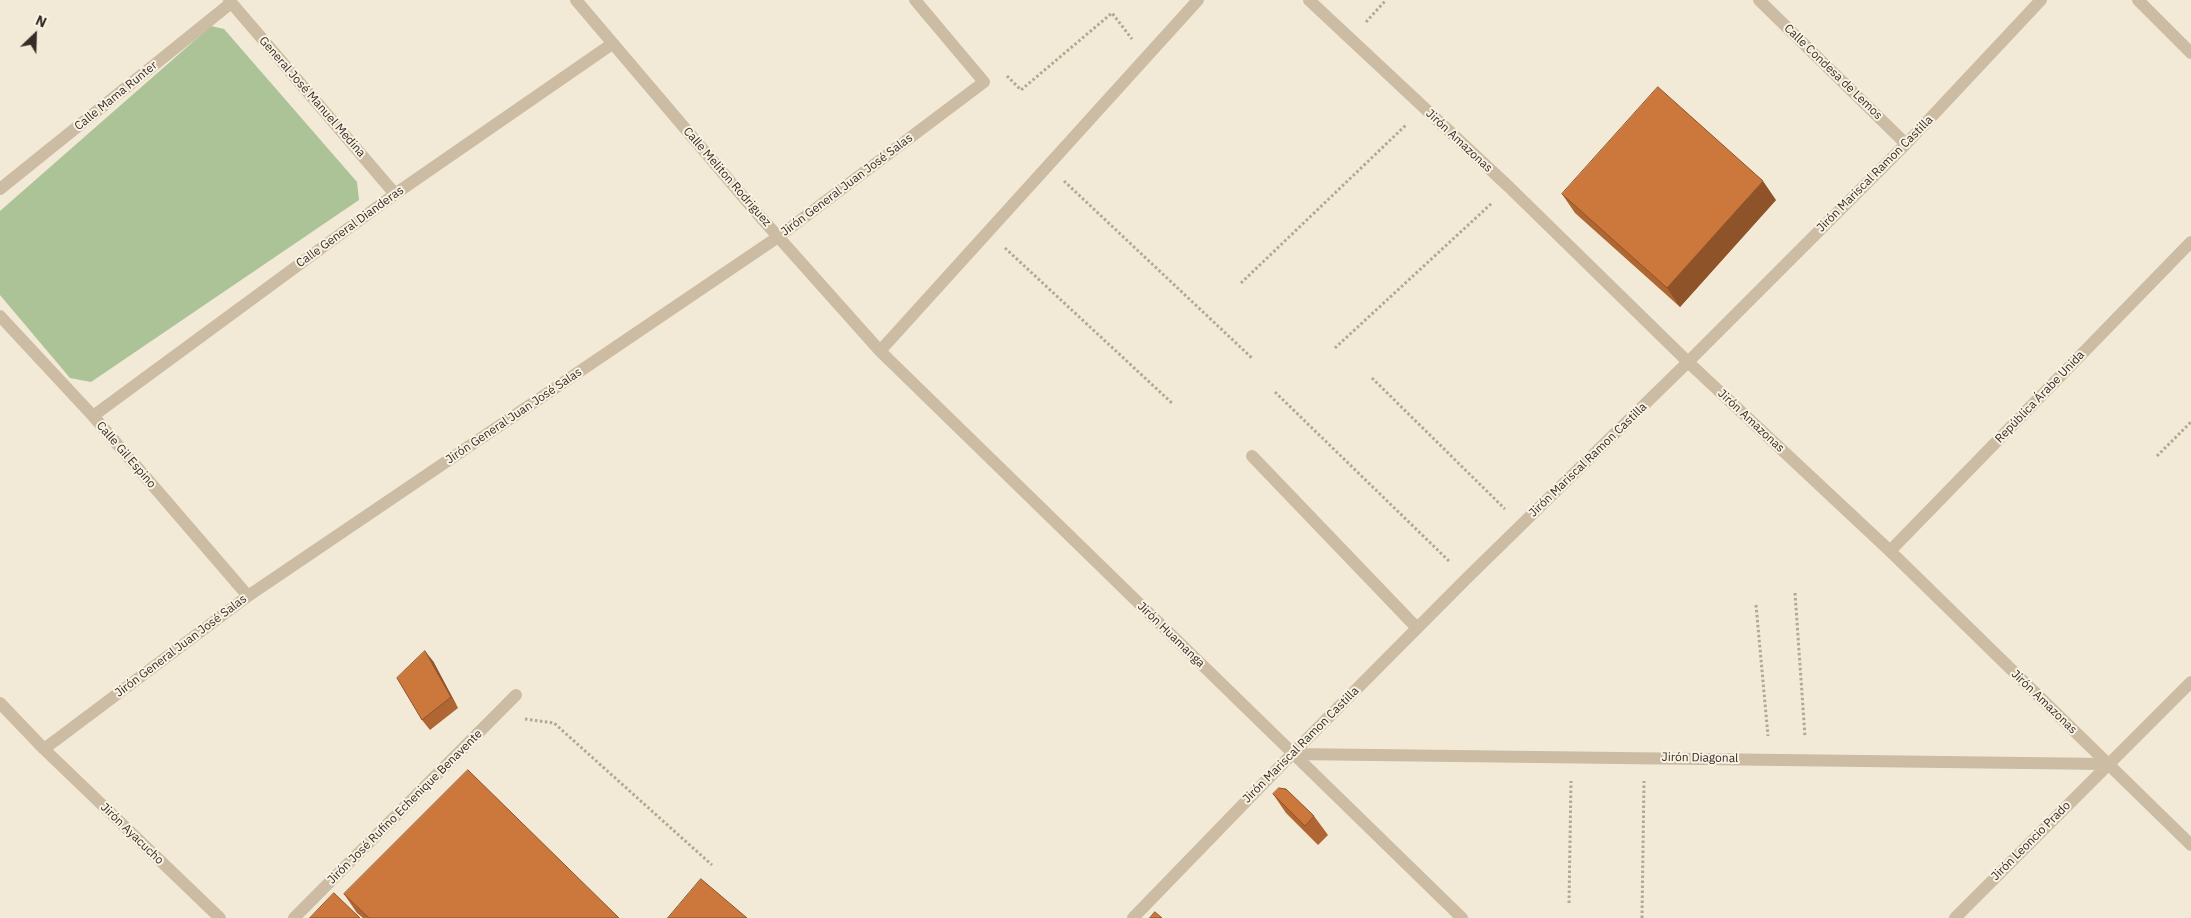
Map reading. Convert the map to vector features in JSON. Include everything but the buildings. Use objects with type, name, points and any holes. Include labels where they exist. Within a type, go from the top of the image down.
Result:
[{"type":"street","name":"Calle Meliton Rodriguez","points":[[576,0],[612,44],[880,352]]},
{"type":"street","points":[[915,0],[981,78]]},
{"type":"street","points":[[880,352],[1198,0]]},
{"type":"street","name":"Jirón Amazonas","points":[[1309,0],[1509,187],[1688,362],[1890,551],[2191,845]]},
{"type":"street","name":"Calle Condesa de Lemos","points":[[1759,0],[1906,144]]},
{"type":"street","name":"Jirón Mariscal Ramon Castilla","points":[[1134,918],[1292,754],[1467,578],[1688,362],[1906,144],[2041,0]]},
{"type":"street","points":[[2138,0],[2191,53]]},
{"type":"street","name":"Calle Mama Runter","points":[[0,189],[230,2]]},
{"type":"street","name":"General José Manuel Medina","points":[[230,2],[395,194]]},
{"type":"street","name":"Calle General Dianderas","points":[[93,416],[395,194],[612,44]]},
{"type":"street","name":"Jirón General Juan José Salas","points":[[44,749],[248,596],[778,236],[981,78]]},
{"type":"street","name":"República Árabe Unida","points":[[1890,551],[2191,242]]},
{"type":"street","name":"Calle Gil Espino","points":[[0,316],[93,416],[248,596]]},
{"type":"street","name":"Jirón Huamanga","points":[[880,352],[1462,918]]},
{"type":"street","points":[[1252,456],[1418,628]]},
{"type":"street","name":"Jirón Leoncio Prado","points":[[1955,918],[2191,682]]},
{"type":"street","name":"Jirón José Rufino Echenique Benavente","points":[[294,918],[516,695]]},
{"type":"street","name":"Jirón Ayacucho","points":[[0,703],[44,749],[220,918]]},
{"type":"street","name":"Jirón Diagonal","points":[[1292,754],[1770,758],[2107,764]]},
{"type":"path","points":[[1350,38],[1386,0]]},
{"type":"path","points":[[981,78],[994,63],[1020,90],[1112,14],[1146,58]]},
{"type":"path","points":[[1241,283],[1424,108]]},
{"type":"path","points":[[1048,166],[1253,359]]},
{"type":"path","points":[[1334,348],[1509,187]]},
{"type":"path","points":[[988,232],[1173,404]]},
{"type":"path","points":[[1372,378],[1521,525]]},
{"type":"path","points":[[1275,392],[1467,578]]},
{"type":"path","points":[[2157,456],[2191,422]]},
{"type":"path","points":[[1795,593],[1807,759]]},
{"type":"path","points":[[1756,605],[1770,758]]},
{"type":"path","points":[[496,714],[554,723],[712,865]]},
{"type":"path","points":[[1569,903],[1572,757]]},
{"type":"path","points":[[1642,918],[1644,757]]},
{"type":"green space","points":[[211,26],[224,29],[357,182],[359,200],[91,382],[70,378],[0,295],[0,211]]}]
